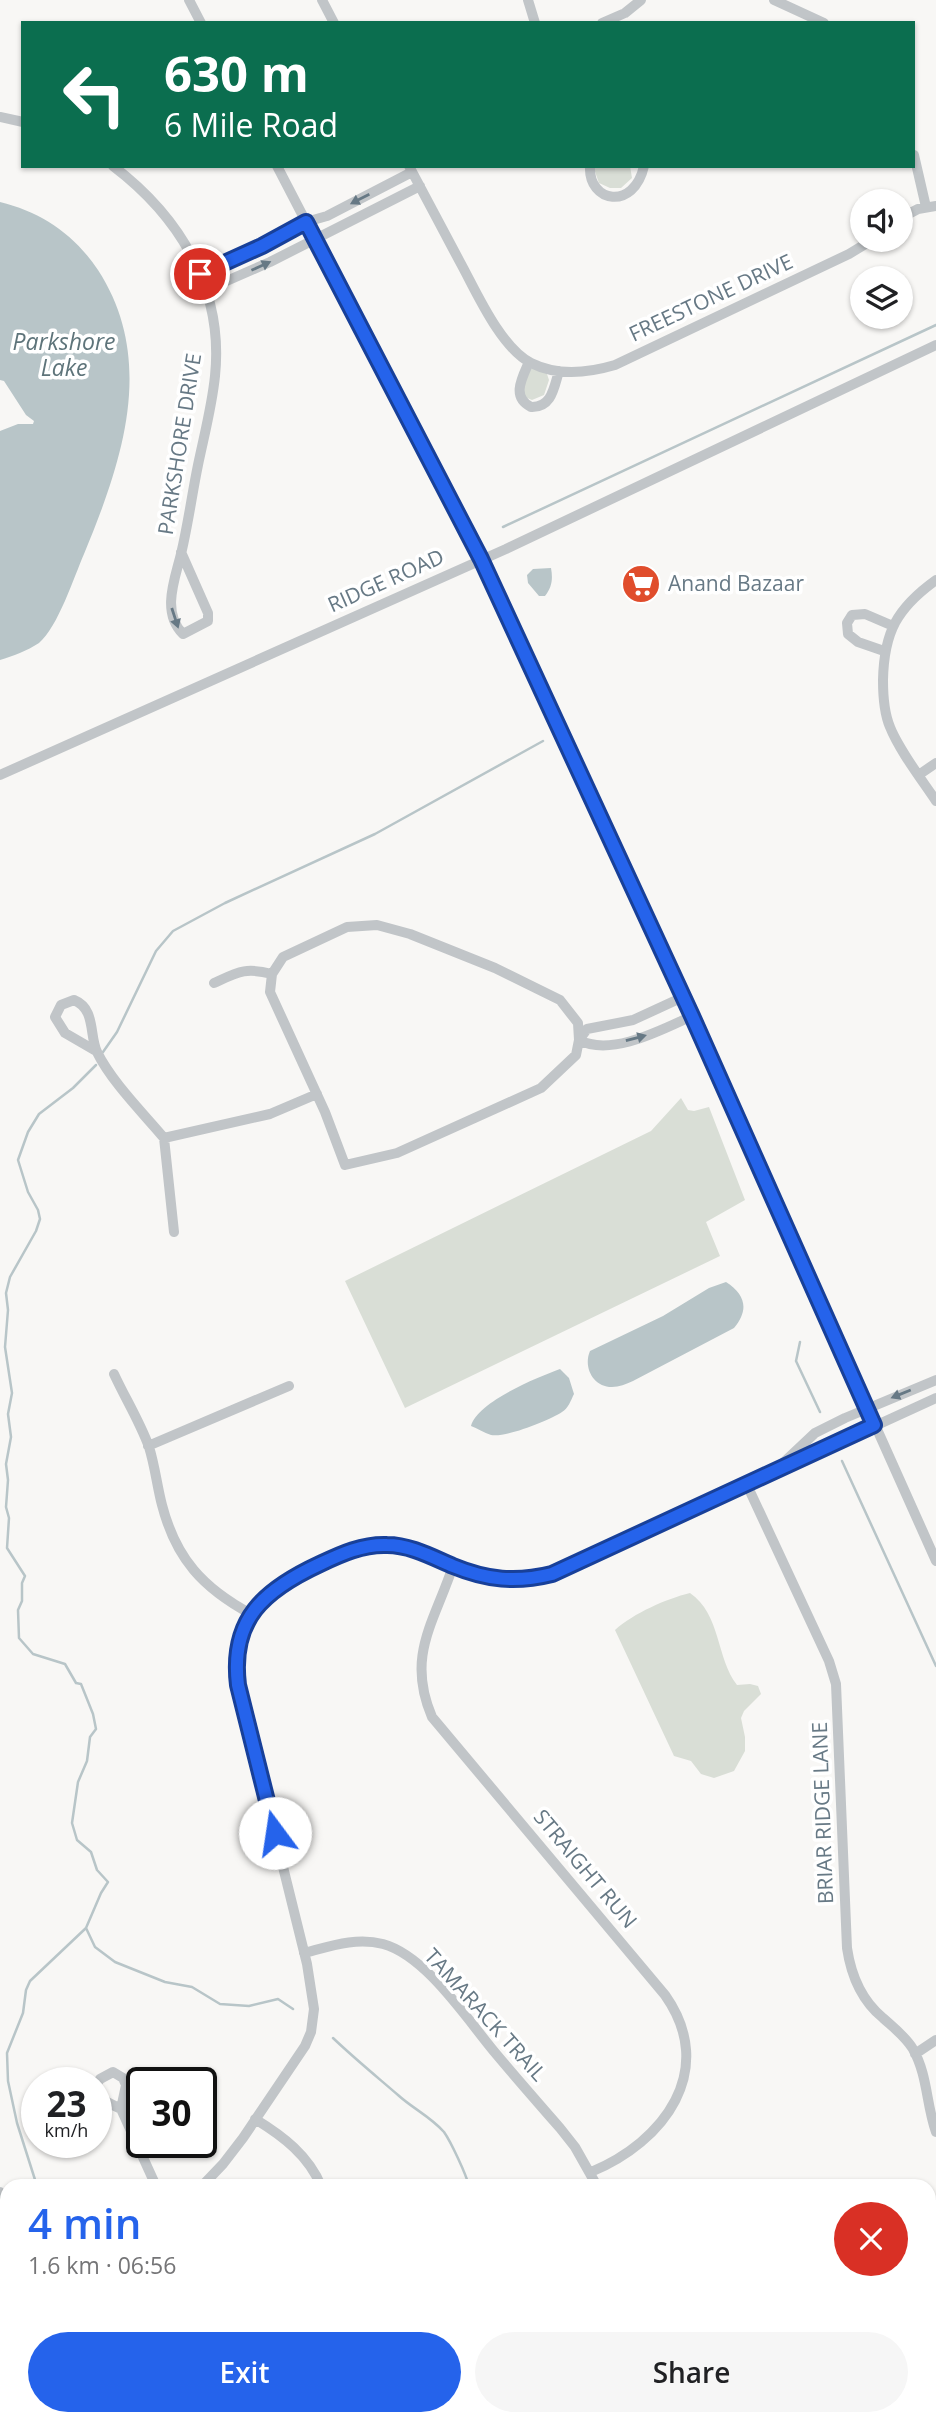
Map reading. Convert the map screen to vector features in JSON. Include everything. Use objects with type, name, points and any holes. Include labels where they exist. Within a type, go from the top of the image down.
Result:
[{"type":"street","points":[[189,0],[200,21]]},
{"type":"street","points":[[322,0],[333,21]]},
{"type":"street","points":[[528,0],[535,21]]},
{"type":"street","points":[[607,21],[625,13],[641,0]]},
{"type":"street","points":[[774,0],[820,21]]},
{"type":"street","points":[[0,117],[21,122]]},
{"type":"street","points":[[913,213],[931,206],[915,158]]},
{"type":"street","name":"PARKSHORE DRIVE","points":[[115,168],[166,214],[182,237],[206,290],[215,332],[215,375],[181,552],[172,583],[173,620],[183,634],[208,621],[208,613],[181,552]]},
{"type":"street","points":[[278,168],[481,559],[692,1016],[936,1561]]},
{"type":"street","points":[[590,168],[590,176],[596,187],[605,194],[616,197],[628,194],[634,189],[643,168]]},
{"type":"street","points":[[200,274],[262,246],[306,222],[327,216],[411,169]]},
{"type":"street","name":"FREESTONE DRIVE","points":[[411,169],[489,316],[505,340],[529,362],[559,372],[584,372],[615,365],[852,252]]},
{"type":"street","points":[[206,290],[270,262],[419,186]]},
{"type":"street","name":"RIDGE ROAD","points":[[0,775],[553,528],[724,443],[936,345]]},
{"type":"street","points":[[529,362],[519,388],[523,401],[531,407],[538,408],[550,399],[559,372]]},
{"type":"street","points":[[936,580],[908,603],[892,626],[884,652],[883,697],[890,728],[936,801]]},
{"type":"street","points":[[884,652],[858,642],[848,634],[847,623],[852,615],[865,614],[892,626]]},
{"type":"street","points":[[920,774],[936,763]]},
{"type":"street","points":[[377,925],[410,934],[495,968],[560,1000],[578,1023],[579,1040],[576,1055],[541,1088],[397,1153],[345,1165],[317,1094],[270,992],[272,974],[283,957],[346,926],[377,925]]},
{"type":"street","points":[[214,983],[254,969],[272,974]]},
{"type":"street","points":[[579,1040],[587,1028],[633,1020],[683,997]]},
{"type":"street","points":[[96,1051],[94,1033],[86,1009],[74,1000],[61,1005],[55,1017],[60,1028],[96,1051],[126,1093],[164,1138],[174,1232]]},
{"type":"street","points":[[579,1040],[592,1047],[638,1039],[692,1016]]},
{"type":"street","points":[[164,1138],[270,1114],[317,1094]]},
{"type":"street","points":[[114,1374],[148,1446],[163,1508],[194,1574],[212,1590],[251,1614]]},
{"type":"street","points":[[776,1470],[815,1433],[936,1380]]},
{"type":"street","points":[[148,1446],[289,1386]]},
{"type":"street","points":[[209,2179],[223,2164],[299,2058],[311,2032],[314,2009],[304,1953],[238,1685],[237,1654],[242,1633],[251,1614],[277,1587],[295,1576],[349,1551],[388,1545],[422,1552],[489,1578],[510,1581],[552,1574],[936,1398]]},
{"type":"street","name":"BRIAR RIDGE LANE","points":[[747,1485],[829,1661],[836,1684],[847,1948],[852,1972],[859,1990],[873,2009],[906,2039],[915,2054],[926,2081],[936,2132]]},
{"type":"street","name":"STRAIGHT RUN","points":[[453,1566],[427,1632],[422,1654],[422,1686],[432,1717],[665,1995],[683,2031],[684,2072],[679,2093],[669,2113],[648,2138],[591,2172]]},
{"type":"street","name":"TAMARACK TRAIL","points":[[304,1953],[337,1944],[364,1941],[385,1945],[415,1962],[438,1985],[560,2128],[594,2179]]},
{"type":"street","points":[[915,2054],[936,2040]]},
{"type":"street","points":[[112,2072],[123,2078],[126,2085],[121,2109],[153,2179]]},
{"type":"street","points":[[112,2104],[121,2109]]},
{"type":"street","points":[[256,2119],[309,2162],[318,2179]]},
{"type":"shaded area","points":[[594,168],[630,168],[632,178],[621,188],[610,188],[599,183]]},
{"type":"shaded area","points":[[532,368],[546,371],[549,380],[544,395],[532,400],[525,397],[523,392],[528,371]]},
{"type":"shaded area","points":[[681,1098],[688,1110],[709,1107],[745,1200],[706,1222],[720,1256],[405,1408],[345,1281],[651,1131]]},
{"type":"shaded area","points":[[690,1593],[707,1612],[725,1662],[737,1685],[758,1686],[761,1694],[744,1711],[741,1718],[745,1751],[734,1771],[714,1778],[701,1774],[691,1761],[674,1756],[615,1630],[651,1607]]},
{"type":"water","name":"Parkshore Lake","points":[[0,202],[43,218],[67,235],[89,257],[116,305],[126,340],[130,376],[121,448],[111,484],[65,601],[53,626],[39,643],[0,660],[0,431],[18,424],[33,424],[34,421],[26,415],[4,381],[0,380]]},
{"type":"water","points":[[551,568],[549,589],[545,596],[539,596],[528,583],[527,575],[533,569]]},
{"type":"water","points":[[726,1282],[738,1292],[743,1303],[742,1315],[734,1328],[622,1385],[605,1386],[591,1375],[588,1363],[590,1351],[663,1316],[709,1288]]},
{"type":"water","points":[[560,1369],[569,1378],[574,1394],[568,1407],[562,1412],[528,1428],[507,1434],[491,1435],[471,1426],[484,1408],[496,1400],[524,1384]]},
{"type":"waterway","points":[[503,527],[936,325]]},
{"type":"waterway","points":[[103,1052],[117,1032],[156,951],[173,931],[225,903],[375,834],[543,741]]},
{"type":"waterway","points":[[35,2179],[17,2123],[8,2081],[7,2053],[23,2013],[30,1981],[86,1928],[108,1882],[97,1870],[91,1852],[77,1840],[72,1823],[78,1782],[87,1761],[90,1737],[96,1729],[93,1714],[81,1684],[76,1683],[65,1664],[33,1654],[19,1638],[18,1610],[22,1601],[22,1583],[25,1576],[7,1548],[9,1518],[6,1507],[6,1464],[11,1437],[8,1414],[12,1393],[5,1347],[8,1310],[6,1293],[10,1277],[40,1219],[18,1160],[28,1132],[39,1114],[73,1088],[96,1065]]},
{"type":"waterway","points":[[800,1342],[796,1361],[820,1412]]},
{"type":"waterway","points":[[842,1461],[936,1666]]},
{"type":"waterway","points":[[86,1928],[95,1947],[115,1962],[165,1982],[192,1987],[220,2004],[249,2006],[278,1999],[293,2009]]},
{"type":"waterway","points":[[333,2038],[444,2132],[467,2179]]},
{"type":"place","name":"Anand Bazaar","points":[[641,584]]},
{"type":"route","points":[[200,274],[262,246],[306,222],[481,559],[692,1016],[874,1425],[552,1574],[510,1581],[489,1578],[422,1552],[388,1545],[349,1551],[277,1587],[251,1614],[242,1633],[236,1668],[275,1833]]}]
